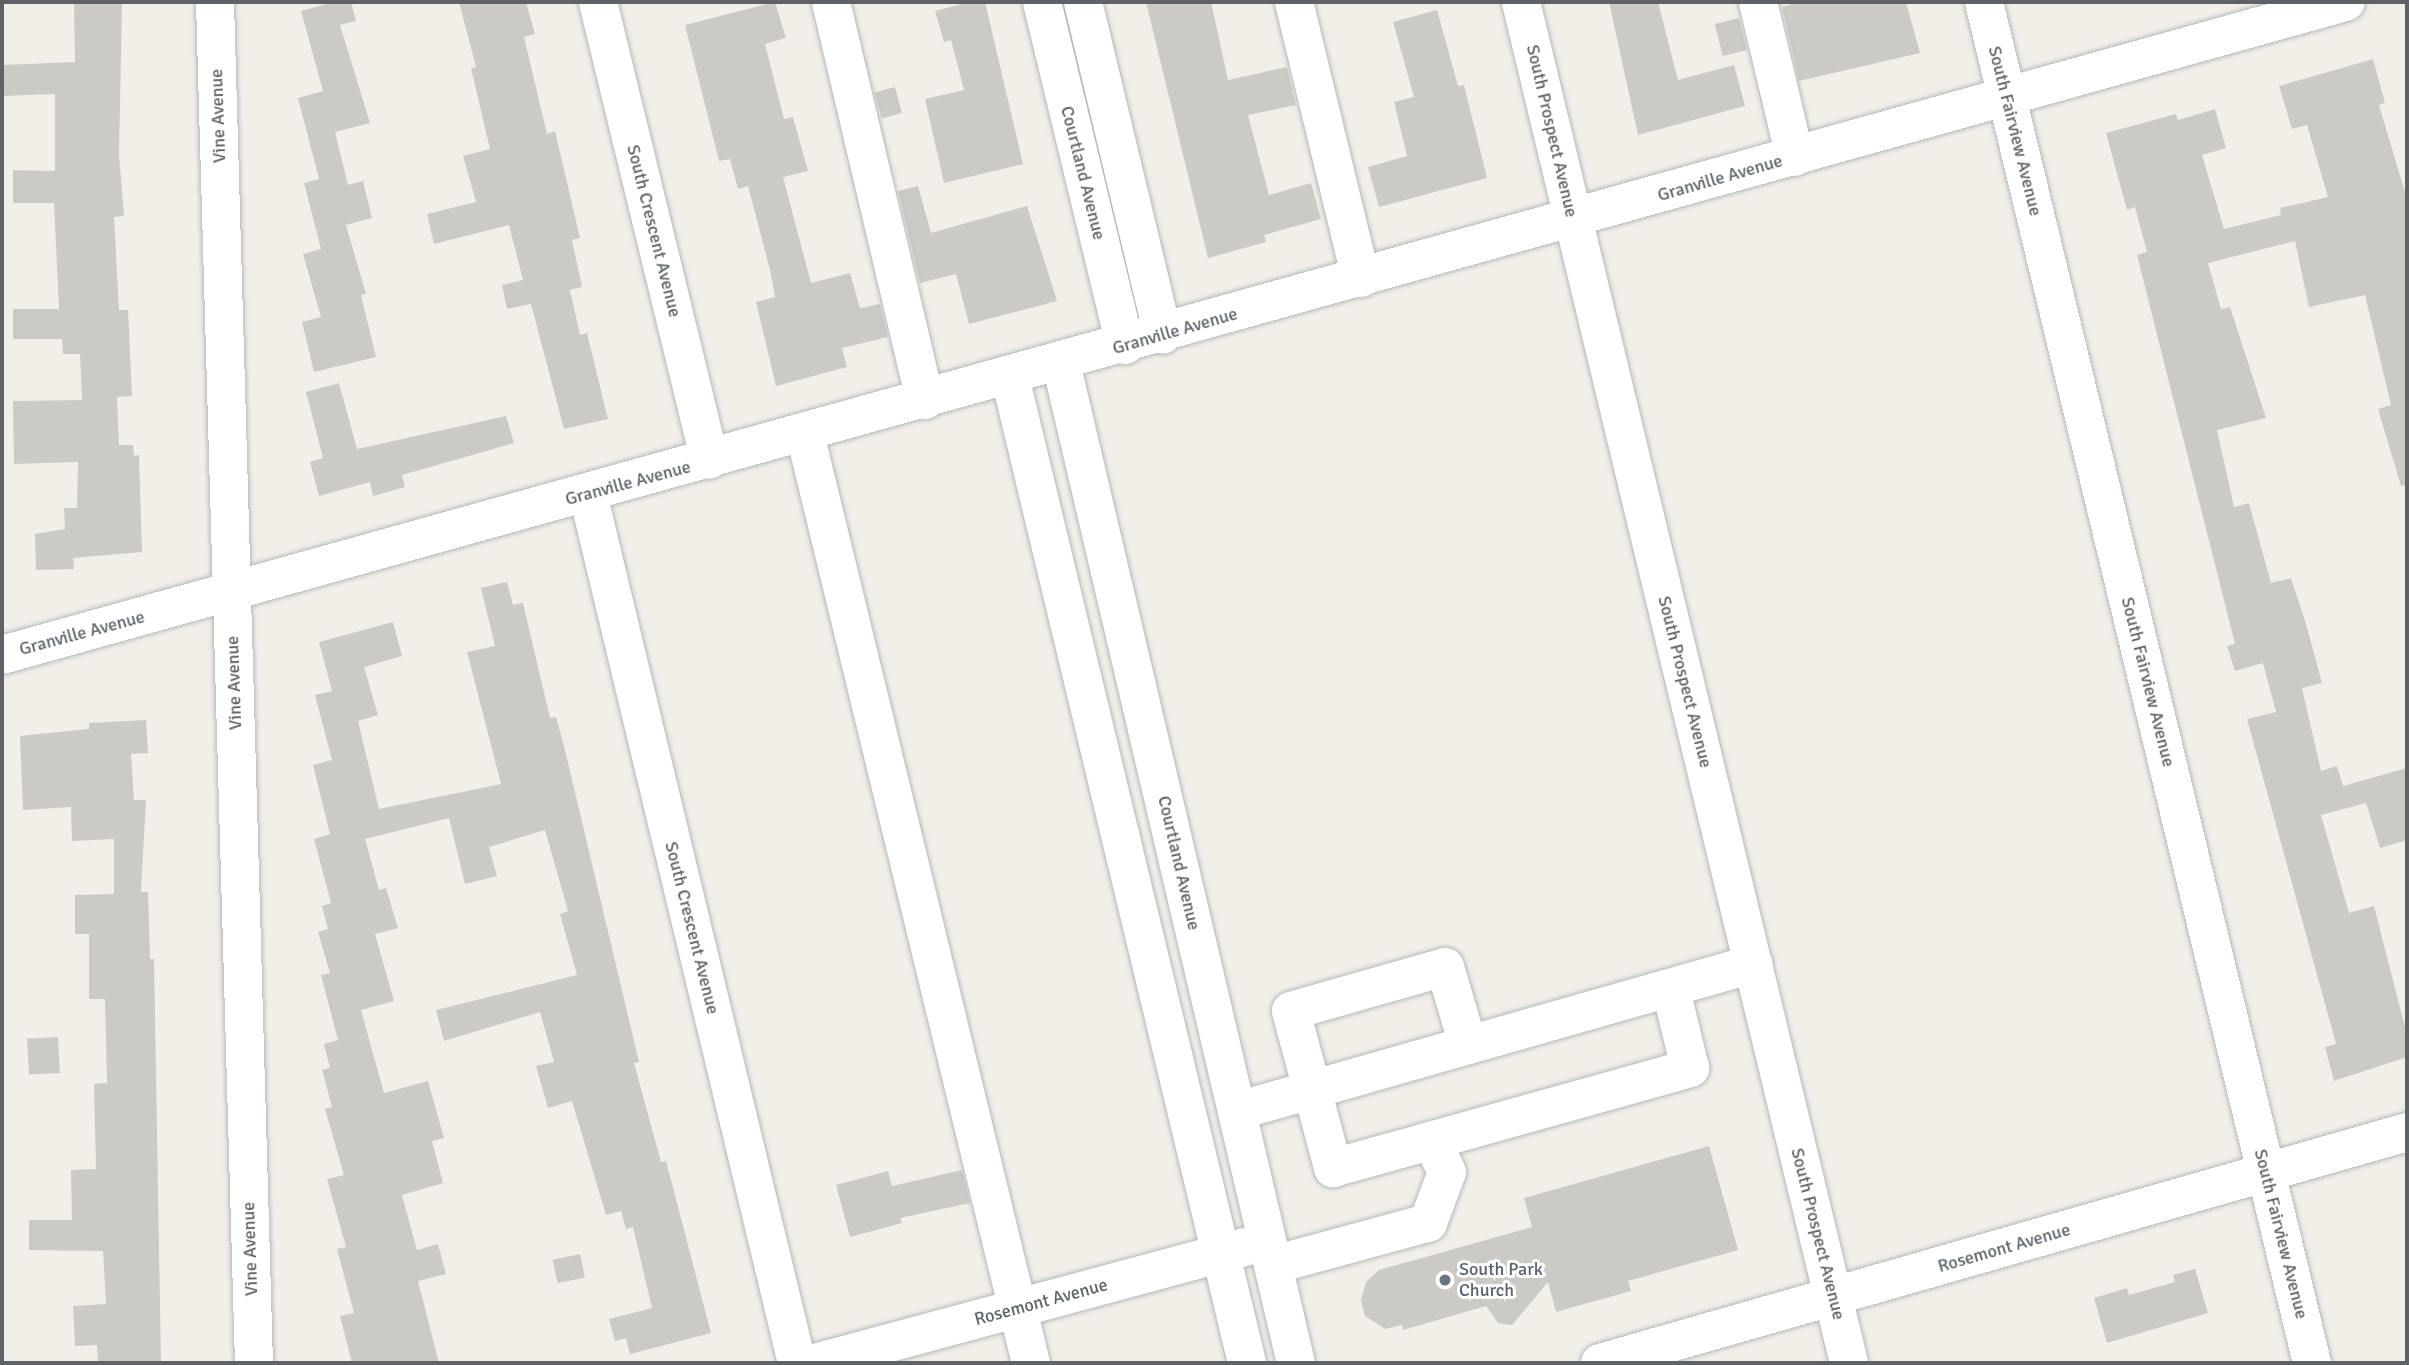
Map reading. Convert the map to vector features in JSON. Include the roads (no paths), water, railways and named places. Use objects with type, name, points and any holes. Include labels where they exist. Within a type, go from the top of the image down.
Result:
[{"type":"street","name":"Vine Avenue","points":[[215,2],[254,1363]]},
{"type":"street","name":"South Crescent Avenue","points":[[598,2],[710,460]]},
{"type":"street","points":[[831,2],[925,400]]},
{"type":"street","name":"Courtland Avenue","points":[[1042,2],[1125,345]]},
{"type":"street","points":[[1083,2],[1163,334]]},
{"type":"street","points":[[1294,2],[1361,278]]},
{"type":"street","name":"South Prospect Avenue","points":[[1521,2],[1849,1363]]},
{"type":"street","points":[[1758,2],[1795,156]]},
{"type":"street","name":"South Fairview Avenue","points":[[1984,2],[2312,1363]]},
{"type":"street","name":"Granville Avenue","points":[[2,655],[1061,363],[2346,2]]},
{"type":"street","name":"Courtland Avenue","points":[[1061,363],[1296,1363]]},
{"type":"street","points":[[1010,377],[1247,1363]]},
{"type":"street","points":[[805,434],[1031,1363]]},
{"type":"street","name":"South Crescent Avenue","points":[[588,494],[797,1363]]},
{"type":"street","points":[[1237,1111],[1671,990],[1753,964]]},
{"type":"street","points":[[1468,1045],[1445,967],[1291,1011],[1334,1168],[1690,1068],[1671,990]]},
{"type":"street","name":"Rosemont Avenue","points":[[1600,1363],[2407,1132]]},
{"type":"street","name":"Rosemont Avenue","points":[[815,1363],[1220,1254],[1270,1253],[1428,1223],[1447,1172],[1432,1141]]},
{"type":"place","name":"South Park Church","points":[[1445,1280]]}]
